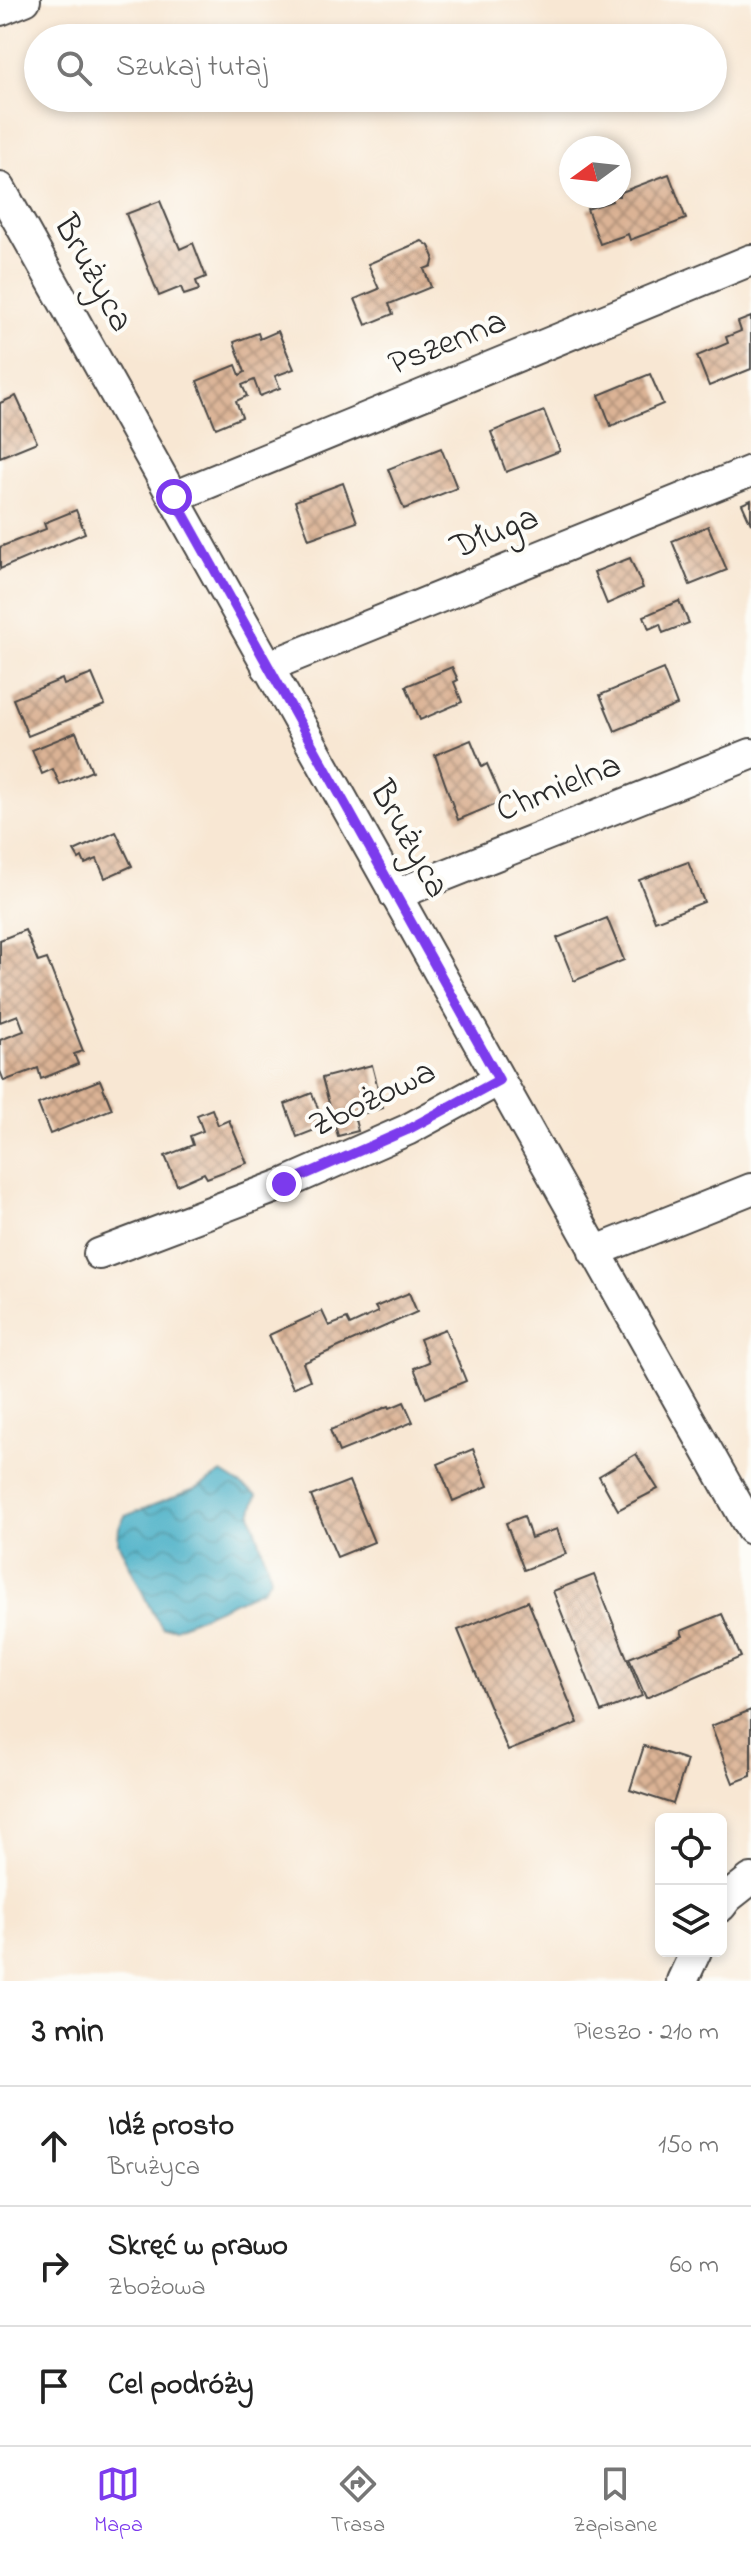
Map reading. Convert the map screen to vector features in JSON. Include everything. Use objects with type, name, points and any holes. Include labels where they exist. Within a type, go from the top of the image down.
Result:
[{"type":"street","points":[[0,10],[25,0]]},
{"type":"street","name":"Brużyca","points":[[0,188],[751,1529]]},
{"type":"street","name":"Pszenna","points":[[174,497],[751,260]]},
{"type":"street","name":"Długa","points":[[267,667],[751,471]]},
{"type":"street","name":"Chmielna","points":[[395,895],[751,754]]},
{"type":"street","name":"Zbożowa","points":[[99,1254],[284,1184],[407,1130],[499,1080]]},
{"type":"street","points":[[594,1252],[751,1189]]},
{"type":"street","points":[[727,1898],[751,1879]]},
{"type":"street","points":[[682,1981],[693,1957]]},
{"type":"water","points":[[222,1473],[257,1495],[251,1514],[271,1577],[263,1589],[175,1628],[163,1628],[118,1542],[119,1527],[125,1516],[197,1488]]},
{"type":"building","points":[[669,174],[686,219],[630,240],[628,234],[600,244],[587,209],[631,208],[631,188]]},
{"type":"building","points":[[160,201],[180,249],[193,243],[206,277],[196,281],[199,290],[184,295],[181,287],[159,296],[126,214]]},
{"type":"building","points":[[422,241],[429,246],[434,257],[432,266],[424,269],[431,287],[389,304],[393,314],[366,325],[355,299],[379,289],[368,264]]},
{"type":"building","points":[[751,317],[751,369],[709,386],[697,356],[728,343],[726,337],[741,331],[738,322]]},
{"type":"building","points":[[278,331],[294,369],[275,376],[280,388],[260,396],[254,380],[242,385],[247,396],[236,401],[242,417],[216,428],[197,381],[236,365],[240,375],[245,372],[234,342],[258,333],[260,339]]},
{"type":"building","points":[[650,374],[663,404],[611,426],[599,395]]},
{"type":"building","points":[[16,396],[37,442],[0,457],[0,403]]},
{"type":"building","points":[[544,411],[560,451],[506,472],[491,432]]},
{"type":"building","points":[[441,448],[457,488],[404,509],[388,469]]},
{"type":"building","points":[[343,483],[357,522],[309,539],[295,501]]},
{"type":"building","points":[[751,500],[751,524],[742,504]]},
{"type":"building","points":[[76,510],[85,533],[0,569],[0,547],[46,529],[44,523]]},
{"type":"building","points":[[708,526],[727,570],[690,585],[672,541]]},
{"type":"building","points":[[630,558],[643,588],[607,604],[594,572]]},
{"type":"building","points":[[679,601],[689,623],[663,633],[660,624],[649,629],[644,616]]},
{"type":"building","points":[[452,667],[462,702],[420,720],[406,686]]},
{"type":"building","points":[[663,669],[677,705],[615,731],[600,695]]},
{"type":"building","points":[[92,674],[105,705],[28,736],[13,699],[62,679],[64,685]]},
{"type":"building","points":[[76,732],[92,771],[60,785],[53,769],[42,774],[32,750]]},
{"type":"building","points":[[471,740],[482,767],[487,764],[503,801],[458,820],[435,755]]},
{"type":"building","points":[[116,832],[132,866],[105,878],[97,859],[85,864],[74,851]]},
{"type":"building","points":[[688,862],[704,902],[655,921],[639,880]]},
{"type":"building","points":[[607,918],[624,960],[574,981],[557,938]]},
{"type":"building","points":[[25,930],[38,962],[47,959],[83,1051],[74,1054],[78,1064],[41,1079],[38,1068],[4,1081],[0,1071],[0,1040],[24,1031],[18,1015],[0,1022],[0,940]]},
{"type":"building","points":[[372,1065],[383,1108],[354,1116],[358,1131],[338,1136],[322,1078]]},
{"type":"building","points":[[100,1080],[112,1109],[50,1134],[38,1104]]},
{"type":"building","points":[[312,1093],[325,1126],[297,1137],[285,1104]]},
{"type":"building","points":[[212,1109],[218,1125],[229,1120],[247,1163],[207,1178],[204,1173],[177,1185],[165,1156],[193,1145],[190,1136],[203,1131],[197,1115]]},
{"type":"building","points":[[409,1293],[417,1312],[303,1363],[310,1380],[293,1388],[269,1335],[322,1311],[329,1326],[347,1319],[350,1325],[378,1312],[375,1307]]},
{"type":"building","points":[[445,1329],[466,1381],[426,1398],[414,1368],[429,1362],[420,1339]]},
{"type":"building","points":[[404,1402],[413,1422],[339,1452],[330,1430]]},
{"type":"building","points":[[473,1449],[488,1486],[453,1501],[438,1464]]},
{"type":"building","points":[[636,1454],[658,1489],[618,1510],[599,1476]]},
{"type":"building","points":[[349,1481],[374,1542],[337,1557],[311,1496]]},
{"type":"building","points":[[524,1516],[531,1538],[557,1529],[566,1554],[524,1570],[506,1523]]},
{"type":"building","points":[[594,1575],[642,1696],[601,1712],[553,1591]]},
{"type":"building","points":[[528,1601],[578,1723],[508,1751],[458,1630]]},
{"type":"building","points":[[722,1614],[741,1657],[646,1698],[629,1658],[683,1636],[681,1631]]},
{"type":"building","points":[[751,1710],[751,1776],[733,1783],[711,1726]]},
{"type":"building","points":[[644,1746],[687,1760],[673,1804],[630,1790]]},
{"type":"route","points":[[174,497],[499,1080],[407,1130],[284,1184]]}]
